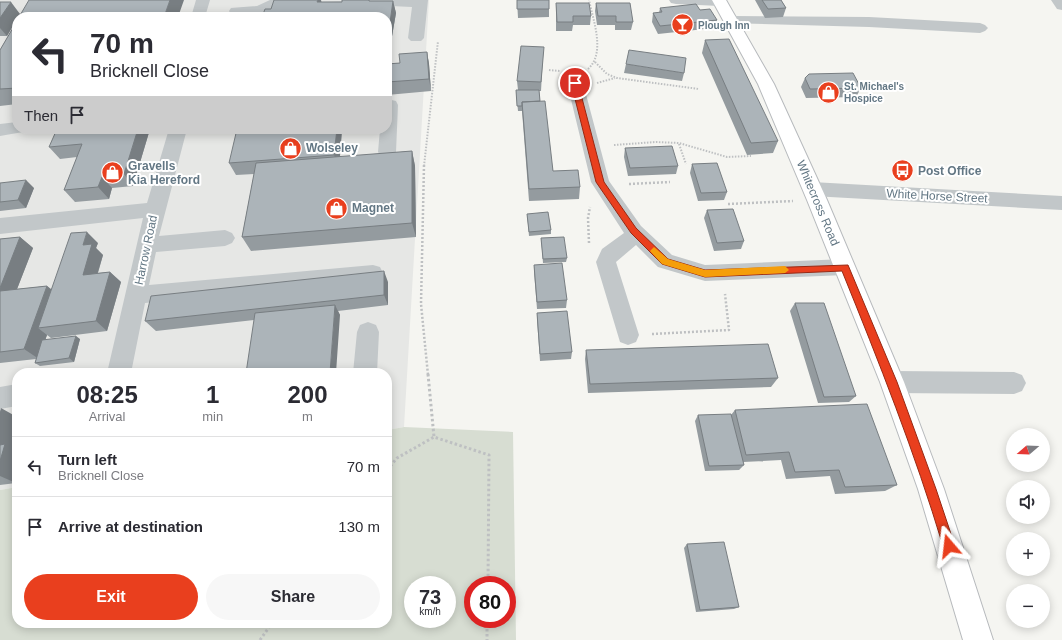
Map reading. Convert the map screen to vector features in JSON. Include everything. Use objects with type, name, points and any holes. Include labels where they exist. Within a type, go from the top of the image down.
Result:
[{"type":"highway","name":"Whitecross Road","points":[[719,1],[732,20],[766,84],[815,194],[892,382],[931,489],[978,640]]},
{"type":"street","points":[[199,12],[203,0]]},
{"type":"street","points":[[237,9],[249,12],[266,11],[283,0]]},
{"type":"street","points":[[349,0],[414,3],[420,0]]},
{"type":"street","points":[[416,38],[420,0]]},
{"type":"street","points":[[676,0],[719,1]]},
{"type":"street","points":[[1058,0],[1062,6]]},
{"type":"street","points":[[732,20],[869,22],[980,28]]},
{"type":"street","points":[[574,75],[591,147],[602,185],[637,234],[665,261],[705,273],[845,267]]},
{"type":"street","points":[[0,130],[12,129]]},
{"type":"street","name":"Harrow Road","points":[[120,368],[155,208],[177,134]]},
{"type":"street","points":[[387,152],[388,134]]},
{"type":"street","name":"White Horse Street","points":[[815,194],[1062,203]]},
{"type":"street","points":[[0,226],[155,208]]},
{"type":"street","points":[[628,335],[606,262],[609,254],[637,234]]},
{"type":"street","points":[[147,245],[225,238]]},
{"type":"street","points":[[136,295],[373,273]]},
{"type":"street","points":[[365,368],[368,332]]},
{"type":"street","points":[[892,382],[1014,383]]},
{"type":"street","points":[[0,398],[12,396]]},
{"type":"path","points":[[549,70],[574,75],[592,67],[595,62],[597,54],[595,28],[589,0]]},
{"type":"path","points":[[434,437],[421,304],[424,169],[439,36]]},
{"type":"path","points":[[595,62],[607,74],[618,78],[699,89]]},
{"type":"path","points":[[591,147],[656,142],[679,143],[727,157],[751,156]]},
{"type":"path","points":[[679,143],[686,164]]},
{"type":"path","points":[[590,247],[588,218],[592,199],[602,185],[670,182]]},
{"type":"path","points":[[728,204],[815,194]]},
{"type":"path","points":[[628,335],[728,330],[725,286],[730,272]]},
{"type":"path","points":[[392,464],[397,458],[434,437],[489,455],[488,576]]},
{"type":"path","points":[[260,640],[268,628]]},
{"type":"path","points":[[487,628],[487,640]]},
{"type":"shaded area","points":[[0,0],[429,0],[404,427],[392,429],[392,368],[12,368],[12,488],[0,490]]},
{"type":"shaded area","points":[[404,427],[513,432],[515,576],[464,576],[464,628],[516,628],[516,640],[0,640],[0,490],[12,488],[12,628],[392,628],[392,429]]},
{"type":"building","points":[[29,0],[170,0],[166,12],[22,12]]},
{"type":"building","points":[[274,0],[318,0],[317,2],[342,2],[342,0],[393,1],[391,12],[264,12],[265,9],[271,9]]},
{"type":"building","points":[[517,0],[549,0],[549,9],[517,9]]},
{"type":"building","points":[[762,0],[781,0],[786,8],[768,9]]},
{"type":"building","points":[[0,2],[11,2],[0,18]]},
{"type":"building","points":[[556,3],[589,3],[591,16],[573,16],[573,22],[557,22]]},
{"type":"building","points":[[596,3],[630,3],[633,22],[616,22],[616,16],[598,16]]},
{"type":"building","points":[[696,4],[700,10],[710,9],[717,20],[660,26],[653,13],[662,12],[660,8]]},
{"type":"building","points":[[12,30],[12,88],[0,89],[0,50]]},
{"type":"building","points":[[729,39],[778,141],[751,143],[705,40]]},
{"type":"building","points":[[521,46],[544,47],[541,82],[517,81]]},
{"type":"building","points":[[629,50],[686,58],[684,73],[626,64]]},
{"type":"building","points":[[427,52],[429,79],[392,82],[392,64],[400,63],[399,54]]},
{"type":"building","points":[[853,73],[861,88],[810,89],[805,78],[809,74]]},
{"type":"building","points":[[516,90],[539,90],[540,101],[522,102],[522,106],[517,106]]},
{"type":"building","points":[[545,101],[553,171],[578,170],[580,187],[529,189],[522,102]]},
{"type":"building","points":[[55,134],[136,134],[124,174],[102,177],[98,187],[64,190],[82,144],[49,147]]},
{"type":"building","points":[[236,134],[336,134],[334,155],[229,163]]},
{"type":"building","points":[[672,146],[678,166],[630,168],[625,148]]},
{"type":"building","name":"Magnet","points":[[412,151],[412,223],[242,237],[256,163]]},
{"type":"building","points":[[717,163],[727,192],[701,193],[692,164]]},
{"type":"building","points":[[26,180],[18,200],[0,202],[0,183]]},
{"type":"building","points":[[733,209],[744,241],[717,243],[707,210]]},
{"type":"building","points":[[548,212],[551,230],[529,232],[527,214]]},
{"type":"building","points":[[87,232],[83,245],[92,244],[83,275],[110,272],[96,321],[38,328],[71,233]]},
{"type":"building","points":[[20,237],[0,288],[0,239]]},
{"type":"building","points":[[564,237],[567,258],[543,259],[541,238]]},
{"type":"building","points":[[562,263],[567,300],[537,302],[534,265]]},
{"type":"building","points":[[384,271],[384,295],[145,321],[151,296]]},
{"type":"building","points":[[47,286],[24,349],[0,352],[0,291]]},
{"type":"building","points":[[795,303],[824,303],[856,396],[824,397]]},
{"type":"building","points":[[335,305],[330,368],[247,368],[255,313]]},
{"type":"building","points":[[567,311],[572,352],[540,354],[537,313]]},
{"type":"building","points":[[76,336],[69,358],[35,363],[42,340]]},
{"type":"building","points":[[768,344],[778,378],[590,384],[586,350]]},
{"type":"building","points":[[867,404],[897,485],[845,487],[839,470],[795,472],[789,452],[746,455],[735,410]]},
{"type":"building","points":[[731,414],[744,465],[709,466],[698,415]]},
{"type":"building","points":[[5,444],[0,461],[0,445]]},
{"type":"building","points":[[724,542],[739,607],[700,610],[687,544]]},
{"type":"slow traffic","points":[[654,251],[665,261],[705,273],[785,270]]},
{"type":"place","name":"Plough Inn","points":[[683,25]]},
{"type":"place","name":"St. Michael's Hospice","points":[[828,92]]},
{"type":"place","name":"Wolseley","points":[[291,148]]},
{"type":"place","name":"Post Office","points":[[903,171]]},
{"type":"place","name":"Gravells Kia Hereford","points":[[112,173]]},
{"type":"place","name":"Magnet","points":[[337,208]]},
{"type":"route","points":[[575,83],[600,182],[634,231],[665,261],[705,273],[845,267],[892,382],[931,489],[949,546]]}]
